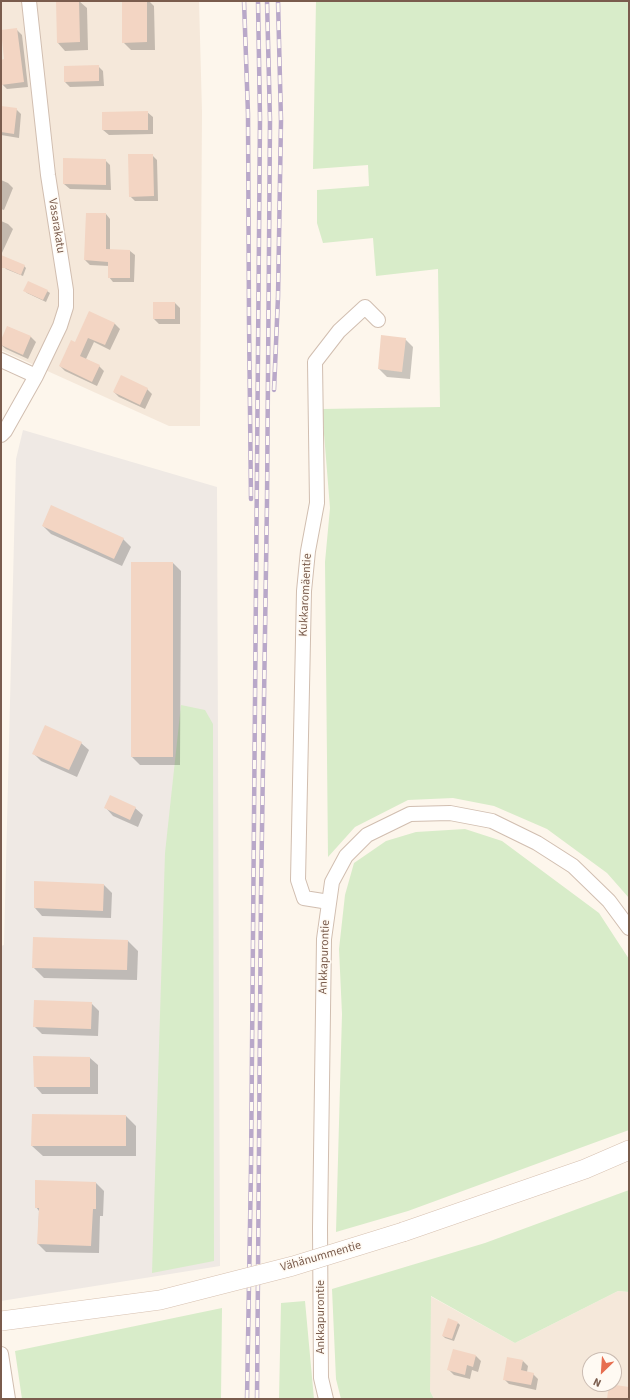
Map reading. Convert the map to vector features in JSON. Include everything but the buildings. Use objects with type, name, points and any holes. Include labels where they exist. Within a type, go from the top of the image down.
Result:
[{"type":"main road","name":"Vähänummentie","points":[[1,1321],[160,1300],[293,1266],[403,1232],[585,1169],[629,1150]]},
{"type":"street","name":"Vasarakatu","points":[[1,435],[5,431],[36,376],[60,326],[66,307],[66,290],[48,175],[29,1]]},
{"type":"street","name":"Kukkaromäentie","points":[[329,902],[304,898],[298,880],[304,591],[308,551],[317,503],[315,362],[339,331],[365,306],[378,320]]},
{"type":"street","points":[[1,360],[36,376]]},
{"type":"street","name":"Ankkapurontie","points":[[326,1399],[321,1378],[320,1228],[324,939],[332,882],[346,856],[367,835],[410,814],[450,813],[492,821],[537,842],[573,866],[609,901],[629,928]]},
{"type":"street","points":[[1,1354],[8,1399]]},
{"type":"shaded area","points":[[1,1],[199,1],[202,112],[200,426],[169,426],[1,350]]},
{"type":"shaded area","points":[[23,430],[217,487],[220,1266],[1,1301],[1,946],[4,945],[16,459]]},
{"type":"shaded area","points":[[618,1291],[629,1292],[629,1399],[434,1399],[430,1391],[430,1296],[515,1343]]},
{"type":"green space","points":[[316,1],[629,1],[629,898],[607,873],[547,829],[494,806],[453,798],[408,800],[355,827],[328,857],[325,562],[330,508],[322,409],[440,407],[438,269],[376,276],[373,238],[323,243],[317,223],[317,190],[369,186],[368,165],[313,169]]},
{"type":"green space","points":[[181,705],[205,710],[213,724],[214,1261],[152,1273],[165,853]]},
{"type":"green space","points":[[465,829],[502,841],[599,913],[629,959],[629,1130],[408,1211],[336,1232],[342,1014],[339,949],[345,895],[354,863],[386,841],[416,832]]},
{"type":"green space","points":[[629,1190],[629,1292],[618,1291],[515,1343],[431,1296],[430,1391],[434,1399],[341,1399],[336,1379],[332,1289],[485,1243]]},
{"type":"green space","points":[[305,1301],[314,1399],[279,1399],[281,1303]]},
{"type":"green space","points":[[222,1308],[221,1399],[22,1399],[15,1351]]},
{"type":"railway","points":[[244,1],[248,114],[251,499]]},
{"type":"railway","points":[[247,1399],[251,1168],[260,119],[258,1]]},
{"type":"railway","points":[[257,1399],[270,121],[267,1]]},
{"type":"railway","points":[[274,390],[278,297],[281,121],[278,1]]}]
